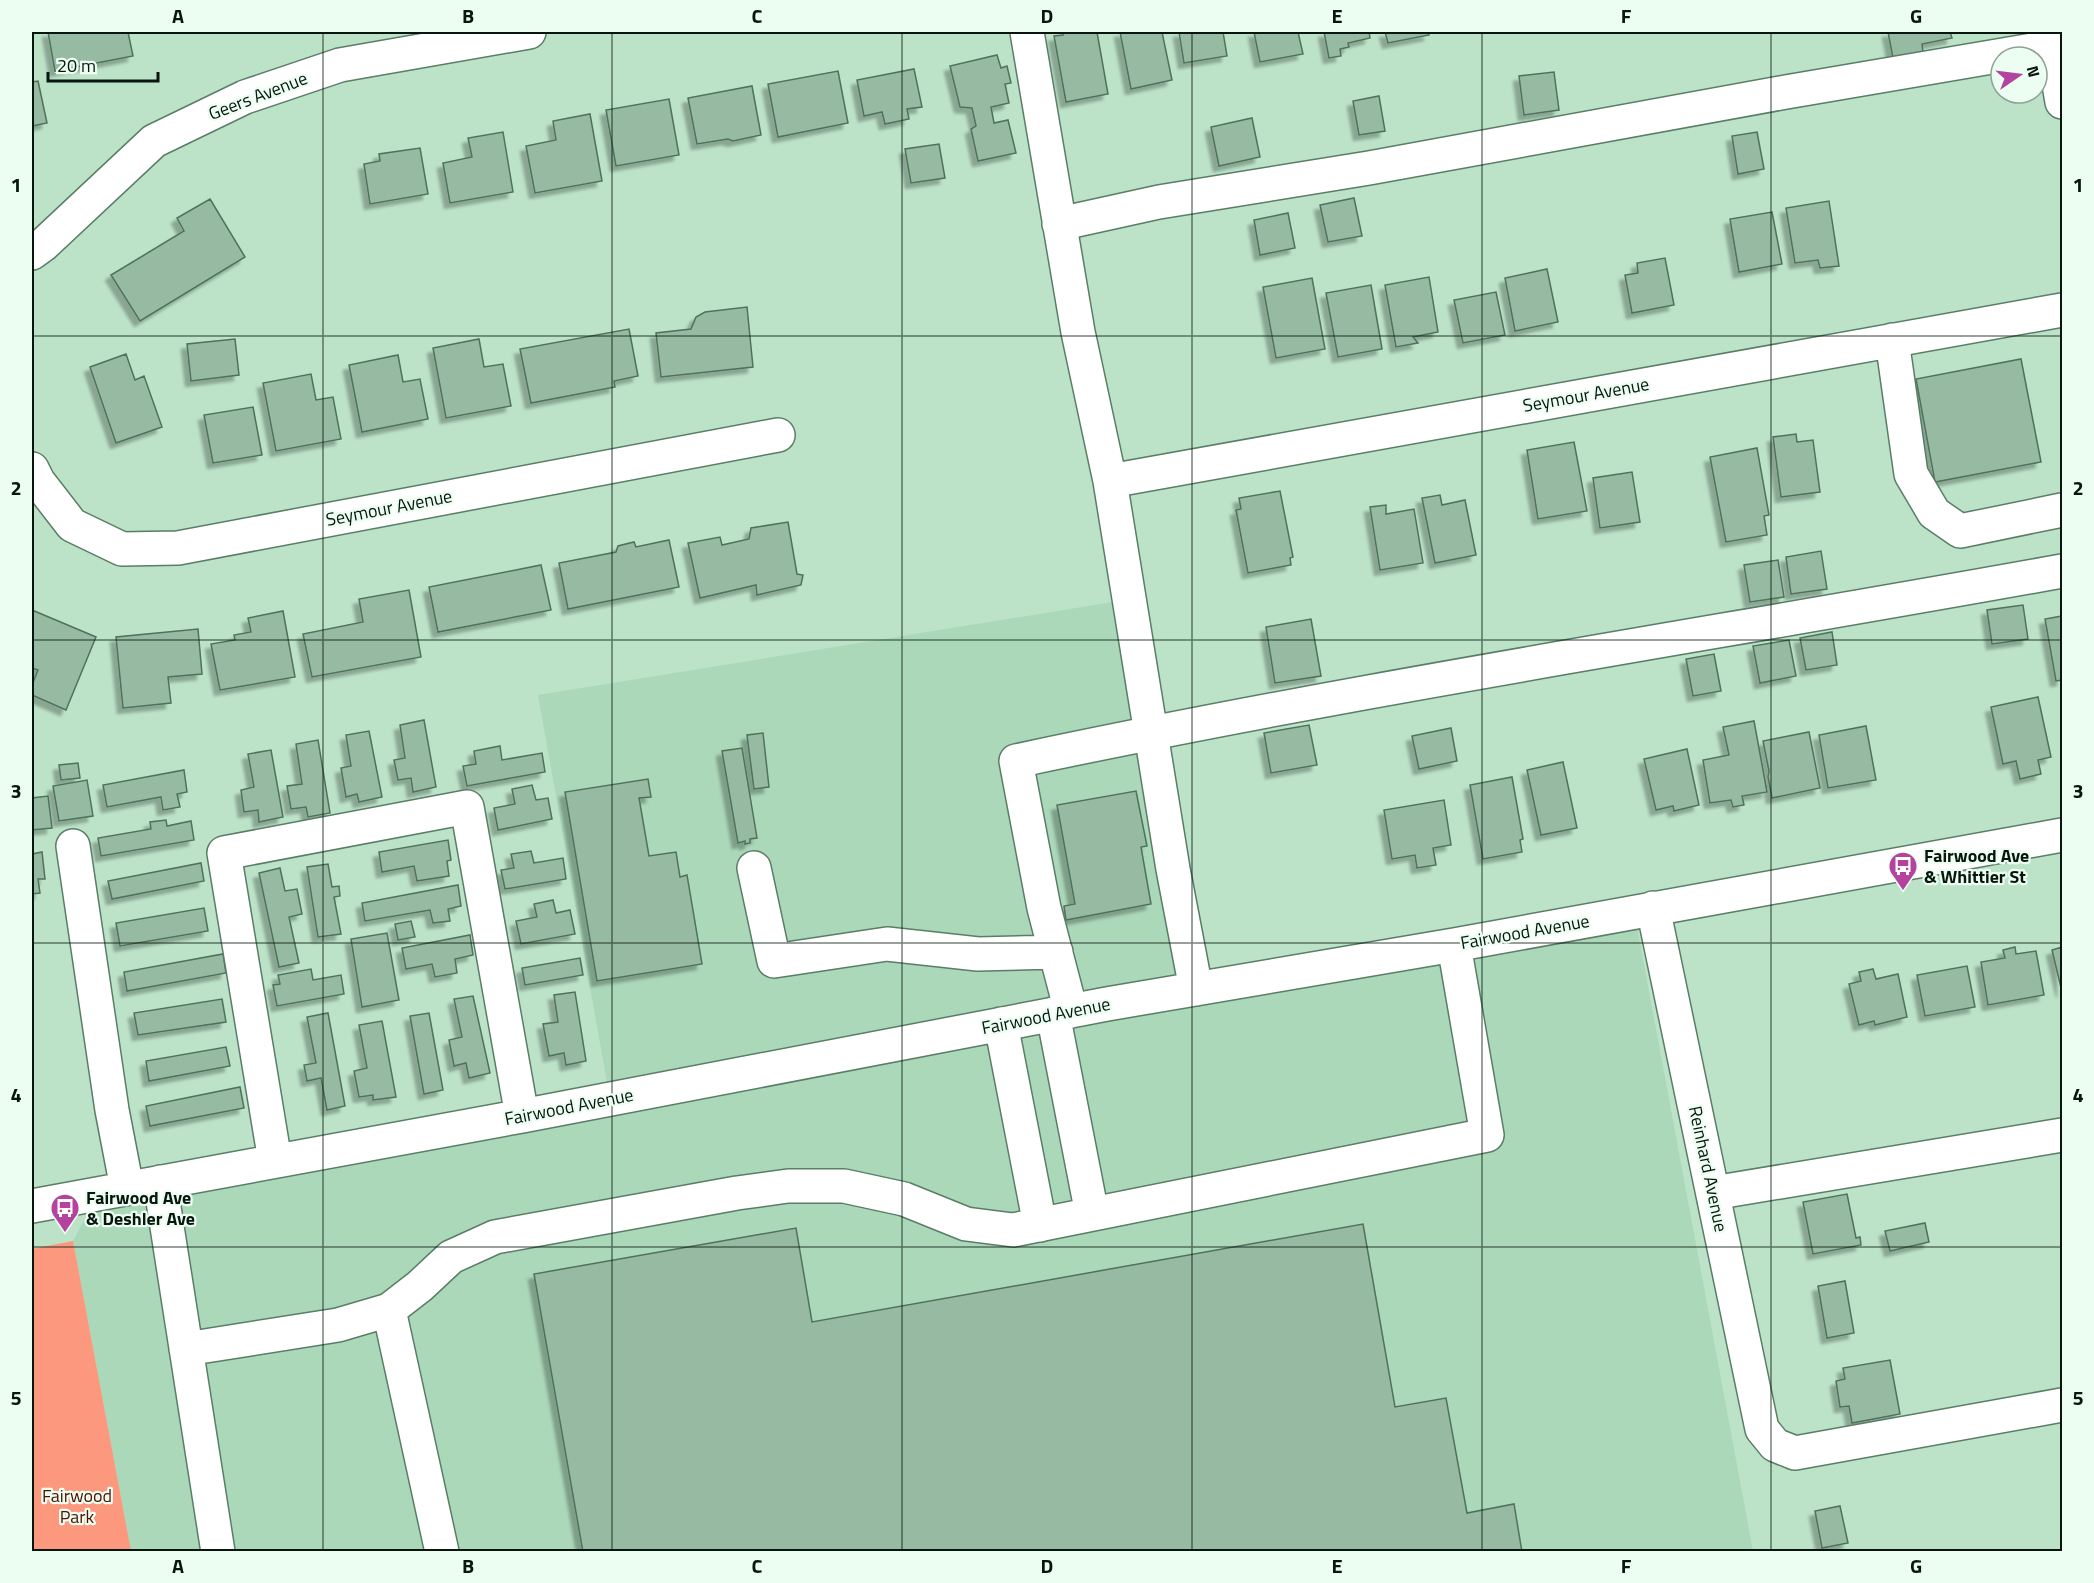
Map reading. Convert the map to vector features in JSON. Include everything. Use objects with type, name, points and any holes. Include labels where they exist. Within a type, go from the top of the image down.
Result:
[{"type":"street","name":"Geers Avenue","points":[[32,254],[154,141],[246,97],[340,65],[529,32]]},
{"type":"street","points":[[1027,32],[1078,332],[1110,481],[1173,869],[1196,989]]},
{"type":"street","points":[[1059,224],[1159,202],[1369,168],[2055,41],[2062,102]]},
{"type":"street","name":"Seymour Avenue","points":[[1110,481],[2062,310]]},
{"type":"street","points":[[1892,340],[1911,474],[1934,513],[1960,531],[2062,510]]},
{"type":"street","name":"Seymour Avenue","points":[[32,469],[38,481],[72,525],[122,549],[178,548],[778,435]]},
{"type":"street","points":[[1092,1214],[1062,1013],[1056,952],[1044,908],[1016,761],[1150,732],[1526,663],[2062,571]]},
{"type":"street","points":[[275,1161],[224,853],[467,807],[522,1116]]},
{"type":"street","name":"Fairwood Avenue","points":[[32,1206],[522,1116],[1000,1024],[2062,836]]},
{"type":"street","points":[[74,846],[112,1110],[127,1188]]},
{"type":"street","points":[[754,868],[774,961],[887,944],[978,954],[1056,952]]},
{"type":"street","name":"Reinhard Avenue","points":[[1653,908],[1762,1429],[1775,1446],[1795,1453],[2062,1405]]},
{"type":"street","points":[[186,1349],[338,1325],[389,1310],[420,1286],[451,1257],[495,1237],[737,1193],[788,1186],[844,1186],[904,1199],[966,1224],[1013,1230],[1487,1135],[1455,945]]},
{"type":"street","points":[[1000,1024],[1040,1225]]},
{"type":"street","points":[[1713,1192],[2062,1136]]},
{"type":"street","points":[[160,1182],[218,1551]]},
{"type":"street","points":[[389,1310],[442,1551]]},
{"type":"shaded area","points":[[1125,600],[1192,994],[1635,916],[1753,1551],[131,1551],[73,1241],[95,1199],[611,1105],[538,695]]},
{"type":"green space","name":"Fairwood Park","points":[[73,1241],[131,1551],[32,1551],[32,1249]]},
{"type":"building","points":[[48,32],[128,32],[133,56],[55,71]]},
{"type":"building","points":[[1062,32],[1097,32],[1108,94],[1066,102],[1054,36],[1063,35]]},
{"type":"building","points":[[1120,32],[1162,32],[1172,80],[1131,89]]},
{"type":"building","points":[[1179,32],[1223,32],[1227,56],[1184,63]]},
{"type":"building","points":[[1254,32],[1298,32],[1303,54],[1260,62]]},
{"type":"building","points":[[1324,32],[1369,32],[1370,38],[1348,43],[1349,47],[1340,49],[1341,56],[1329,58]]},
{"type":"building","points":[[1385,32],[1428,32],[1429,35],[1388,43]]},
{"type":"building","points":[[1888,32],[1950,32],[1952,38],[1922,44],[1923,52],[1893,58]]},
{"type":"building","points":[[997,55],[1001,68],[1007,66],[1011,83],[1005,84],[1009,103],[991,107],[994,123],[1008,120],[1016,153],[978,161],[971,129],[976,126],[972,108],[960,107],[950,66]]},
{"type":"building","points":[[914,69],[922,107],[907,109],[909,119],[885,124],[882,112],[864,116],[857,80]]},
{"type":"building","points":[[838,71],[848,123],[778,137],[768,84]]},
{"type":"building","points":[[1554,72],[1559,110],[1524,115],[1519,76]]},
{"type":"building","points":[[38,81],[47,123],[32,126],[32,82]]},
{"type":"building","points":[[752,86],[761,135],[733,141],[728,139],[697,144],[688,98]]},
{"type":"building","points":[[1379,96],[1385,131],[1359,135],[1353,101]]},
{"type":"building","points":[[669,99],[679,155],[616,166],[606,110]]},
{"type":"building","points":[[590,114],[602,181],[535,193],[526,146],[556,140],[553,121]]},
{"type":"building","points":[[1252,118],[1260,157],[1219,166],[1211,127]]},
{"type":"building","points":[[503,132],[513,192],[450,203],[443,163],[472,157],[468,138]]},
{"type":"building","points":[[1757,132],[1764,169],[1738,174],[1732,136]]},
{"type":"building","points":[[939,144],[945,178],[911,183],[905,149]]},
{"type":"building","points":[[420,148],[428,194],[370,204],[364,164],[380,161],[379,154]]},
{"type":"building","points":[[1354,198],[1362,236],[1328,242],[1320,205]]},
{"type":"building","points":[[210,199],[245,257],[140,321],[111,275],[184,231],[177,218]]},
{"type":"building","points":[[1829,201],[1839,266],[1820,268],[1818,260],[1795,263],[1786,208]]},
{"type":"building","points":[[1772,212],[1782,264],[1739,272],[1730,219]]},
{"type":"building","points":[[1288,213],[1295,248],[1260,255],[1254,220]]},
{"type":"building","points":[[1665,258],[1674,305],[1632,313],[1625,275],[1638,273],[1637,263]]},
{"type":"building","points":[[1547,269],[1558,322],[1515,331],[1505,278]]},
{"type":"building","points":[[1429,277],[1438,332],[1413,337],[1418,343],[1396,347],[1385,285]]},
{"type":"building","points":[[1312,278],[1325,349],[1276,358],[1263,287]]},
{"type":"building","points":[[1371,285],[1382,349],[1338,357],[1326,293]]},
{"type":"building","points":[[1496,292],[1505,335],[1463,343],[1454,300]]},
{"type":"building","points":[[747,307],[753,367],[661,377],[656,333],[691,329],[696,317],[705,312]]},
{"type":"building","points":[[629,329],[638,376],[614,381],[615,387],[531,403],[520,349]]},
{"type":"building","points":[[235,339],[239,375],[191,381],[187,344]]},
{"type":"building","points":[[479,339],[484,367],[503,364],[511,406],[446,418],[433,348]]},
{"type":"building","points":[[126,354],[135,380],[144,376],[162,427],[116,443],[90,367]]},
{"type":"building","points":[[398,355],[403,382],[420,379],[428,419],[362,432],[349,365]]},
{"type":"building","points":[[2021,359],[2041,462],[1935,482],[1916,379]]},
{"type":"building","points":[[311,374],[316,400],[333,397],[341,439],[276,451],[263,383]]},
{"type":"building","points":[[253,407],[262,455],[213,463],[204,415]]},
{"type":"building","points":[[1796,434],[1797,442],[1813,440],[1820,492],[1781,497],[1773,437]]},
{"type":"building","points":[[1574,442],[1587,511],[1538,519],[1527,450]]},
{"type":"building","points":[[1757,448],[1769,515],[1764,516],[1767,535],[1726,542],[1710,457]]},
{"type":"building","points":[[1632,472],[1640,522],[1600,528],[1593,478]]},
{"type":"building","points":[[1280,491],[1293,557],[1290,558],[1291,565],[1248,573],[1236,510],[1241,509],[1239,498]]},
{"type":"building","points":[[1440,495],[1442,505],[1465,500],[1476,555],[1435,563],[1422,498]]},
{"type":"building","points":[[1386,505],[1386,514],[1414,509],[1423,563],[1380,570],[1370,507]]},
{"type":"building","points":[[788,522],[797,574],[803,575],[801,585],[757,595],[756,585],[700,598],[688,543],[720,537],[722,545],[749,539],[751,528]]},
{"type":"building","points":[[669,540],[679,587],[568,609],[559,563],[616,552],[618,546],[634,542],[636,547]]},
{"type":"building","points":[[1821,551],[1827,589],[1791,594],[1786,557]]},
{"type":"building","points":[[1778,560],[1784,597],[1750,602],[1744,565]]},
{"type":"building","points":[[541,565],[551,610],[438,632],[429,587]]},
{"type":"building","points":[[409,590],[421,657],[312,677],[303,634],[363,622],[359,599]]},
{"type":"building","points":[[2023,605],[2028,639],[1992,644],[1987,610]]},
{"type":"building","points":[[32,610],[96,637],[66,710],[32,695],[32,685],[38,670],[32,668]]},
{"type":"building","points":[[283,611],[295,677],[220,690],[211,644],[235,640],[234,635],[251,632],[248,618]]},
{"type":"building","points":[[2062,616],[2062,680],[2056,681],[2045,619]]},
{"type":"building","points":[[1311,619],[1321,676],[1275,683],[1266,627]]},
{"type":"building","points":[[198,629],[202,674],[168,677],[171,703],[123,708],[116,637]]},
{"type":"building","points":[[1832,632],[1837,665],[1806,670],[1800,638]]},
{"type":"building","points":[[1789,640],[1796,676],[1760,683],[1753,646]]},
{"type":"building","points":[[1714,654],[1721,691],[1693,696],[1686,659]]},
{"type":"building","points":[[2038,697],[2051,757],[2038,760],[2041,774],[2020,779],[2016,761],[2003,764],[1991,707]]},
{"type":"building","points":[[424,720],[436,787],[413,792],[411,778],[398,780],[394,760],[405,758],[400,725]]},
{"type":"building","points":[[1754,721],[1767,792],[1742,796],[1744,805],[1733,807],[1731,800],[1710,803],[1703,760],[1729,755],[1723,727]]},
{"type":"building","points":[[1309,725],[1317,765],[1271,773],[1264,733]]},
{"type":"building","points":[[1866,726],[1876,780],[1828,788],[1819,735]]},
{"type":"building","points":[[1451,728],[1457,761],[1419,769],[1412,736]]},
{"type":"building","points":[[369,731],[382,797],[359,802],[357,794],[346,797],[341,768],[351,766],[346,735]]},
{"type":"building","points":[[1809,732],[1820,788],[1772,798],[1763,741]]},
{"type":"building","points":[[763,733],[769,787],[754,789],[747,735]]},
{"type":"building","points":[[318,740],[330,813],[308,817],[306,807],[291,809],[287,786],[302,784],[296,744]]},
{"type":"building","points":[[500,746],[502,760],[542,753],[545,772],[467,786],[463,766],[476,764],[474,751]]},
{"type":"building","points":[[742,748],[757,838],[750,839],[750,843],[745,844],[745,841],[738,843],[722,751]]},
{"type":"building","points":[[1687,749],[1699,805],[1674,811],[1673,806],[1656,810],[1644,759]]},
{"type":"building","points":[[271,750],[283,817],[259,822],[258,810],[244,812],[241,790],[254,787],[248,754]]},
{"type":"building","points":[[1563,762],[1577,828],[1541,835],[1527,770]]},
{"type":"building","points":[[78,763],[80,778],[61,780],[59,765]]},
{"type":"building","points":[[184,770],[187,792],[177,794],[180,807],[163,810],[161,797],[107,807],[103,785]]},
{"type":"building","points":[[1512,777],[1523,839],[1520,840],[1522,852],[1483,859],[1470,785]]},
{"type":"building","points":[[648,779],[651,797],[639,798],[649,856],[676,852],[680,877],[687,875],[702,964],[597,981],[565,792]]},
{"type":"building","points":[[87,780],[93,816],[59,821],[53,786]]},
{"type":"building","points":[[532,785],[536,800],[548,798],[552,819],[498,830],[494,808],[515,804],[512,789]]},
{"type":"building","points":[[1136,791],[1147,846],[1141,847],[1151,904],[1066,920],[1064,906],[1075,904],[1057,805]]},
{"type":"building","points":[[48,796],[52,828],[32,830],[32,798]]},
{"type":"building","points":[[1444,800],[1451,845],[1433,848],[1436,865],[1417,868],[1415,855],[1392,859],[1384,810]]},
{"type":"building","points":[[166,820],[167,826],[191,821],[194,840],[101,856],[98,838],[151,829],[150,822]]},
{"type":"building","points":[[448,840],[451,860],[447,861],[449,876],[417,881],[414,866],[382,872],[379,852]]},
{"type":"building","points":[[531,851],[534,863],[563,858],[566,879],[505,889],[501,870],[514,868],[511,854]]},
{"type":"building","points":[[42,852],[45,879],[38,879],[40,893],[32,894],[32,854]]},
{"type":"building","points":[[201,863],[204,881],[112,899],[108,881]]},
{"type":"building","points":[[328,864],[332,887],[339,886],[340,896],[334,897],[341,934],[318,937],[307,867]]},
{"type":"building","points":[[280,868],[285,891],[297,889],[302,914],[289,917],[299,963],[279,967],[259,873]]},
{"type":"building","points":[[458,885],[461,906],[448,909],[450,921],[433,923],[430,910],[365,921],[362,903]]},
{"type":"building","points":[[553,900],[556,913],[570,910],[575,934],[521,944],[516,921],[537,917],[534,904]]},
{"type":"building","points":[[204,908],[208,931],[120,946],[116,923]]},
{"type":"building","points":[[411,921],[415,937],[398,940],[395,924]]},
{"type":"building","points":[[387,933],[399,1000],[362,1007],[351,939]]},
{"type":"building","points":[[470,935],[473,955],[455,959],[457,973],[435,977],[432,964],[406,969],[402,948]]},
{"type":"building","points":[[2015,947],[2016,954],[2036,951],[2044,995],[1988,1005],[1981,962],[2005,958],[2003,950]]},
{"type":"building","points":[[2062,947],[2062,992],[2052,950]]},
{"type":"building","points":[[223,954],[226,973],[127,991],[124,972]]},
{"type":"building","points":[[580,958],[583,975],[525,985],[522,968]]},
{"type":"building","points":[[1967,966],[1975,1007],[1925,1016],[1917,975]]},
{"type":"building","points":[[311,969],[313,980],[341,975],[344,994],[277,1006],[273,985],[280,984],[278,975]]},
{"type":"building","points":[[1873,969],[1876,979],[1898,974],[1907,1017],[1875,1025],[1874,1021],[1859,1025],[1849,984],[1861,981],[1859,972]]},
{"type":"building","points":[[575,992],[586,1061],[566,1065],[564,1053],[549,1056],[543,1024],[558,1022],[554,995]]},
{"type":"building","points":[[473,996],[490,1073],[469,1078],[466,1063],[454,1066],[449,1040],[462,1037],[454,999]]},
{"type":"building","points":[[222,999],[226,1022],[138,1035],[134,1013]]},
{"type":"building","points":[[328,1013],[345,1106],[327,1110],[321,1078],[307,1081],[304,1065],[316,1063],[307,1017]]},
{"type":"building","points":[[429,1013],[443,1090],[424,1094],[410,1016]]},
{"type":"building","points":[[382,1021],[396,1097],[373,1100],[373,1095],[359,1097],[354,1071],[367,1068],[359,1025]]},
{"type":"building","points":[[226,1047],[230,1066],[149,1081],[146,1061]]},
{"type":"building","points":[[240,1087],[244,1108],[150,1126],[146,1106]]},
{"type":"building","points":[[1847,1194],[1856,1238],[1860,1237],[1861,1245],[1813,1254],[1803,1202]]},
{"type":"building","points":[[1925,1223],[1929,1242],[1890,1251],[1885,1231]]},
{"type":"building","points":[[1363,1224],[1395,1407],[1446,1398],[1467,1513],[1514,1504],[1522,1552],[583,1552],[534,1274],[796,1228],[812,1322]]},
{"type":"building","points":[[1845,1281],[1854,1333],[1827,1338],[1818,1286]]},
{"type":"building","points":[[1890,1360],[1900,1414],[1852,1423],[1849,1406],[1840,1407],[1836,1381],[1845,1379],[1843,1368]]},
{"type":"building","points":[[1840,1506],[1848,1543],[1822,1548],[1815,1511]]},
{"type":"place","name":"Fairwood Ave & Whittier St","points":[[1903,892]]},
{"type":"place","name":"Fairwood Ave & Deshler Ave","points":[[65,1234]]}]
